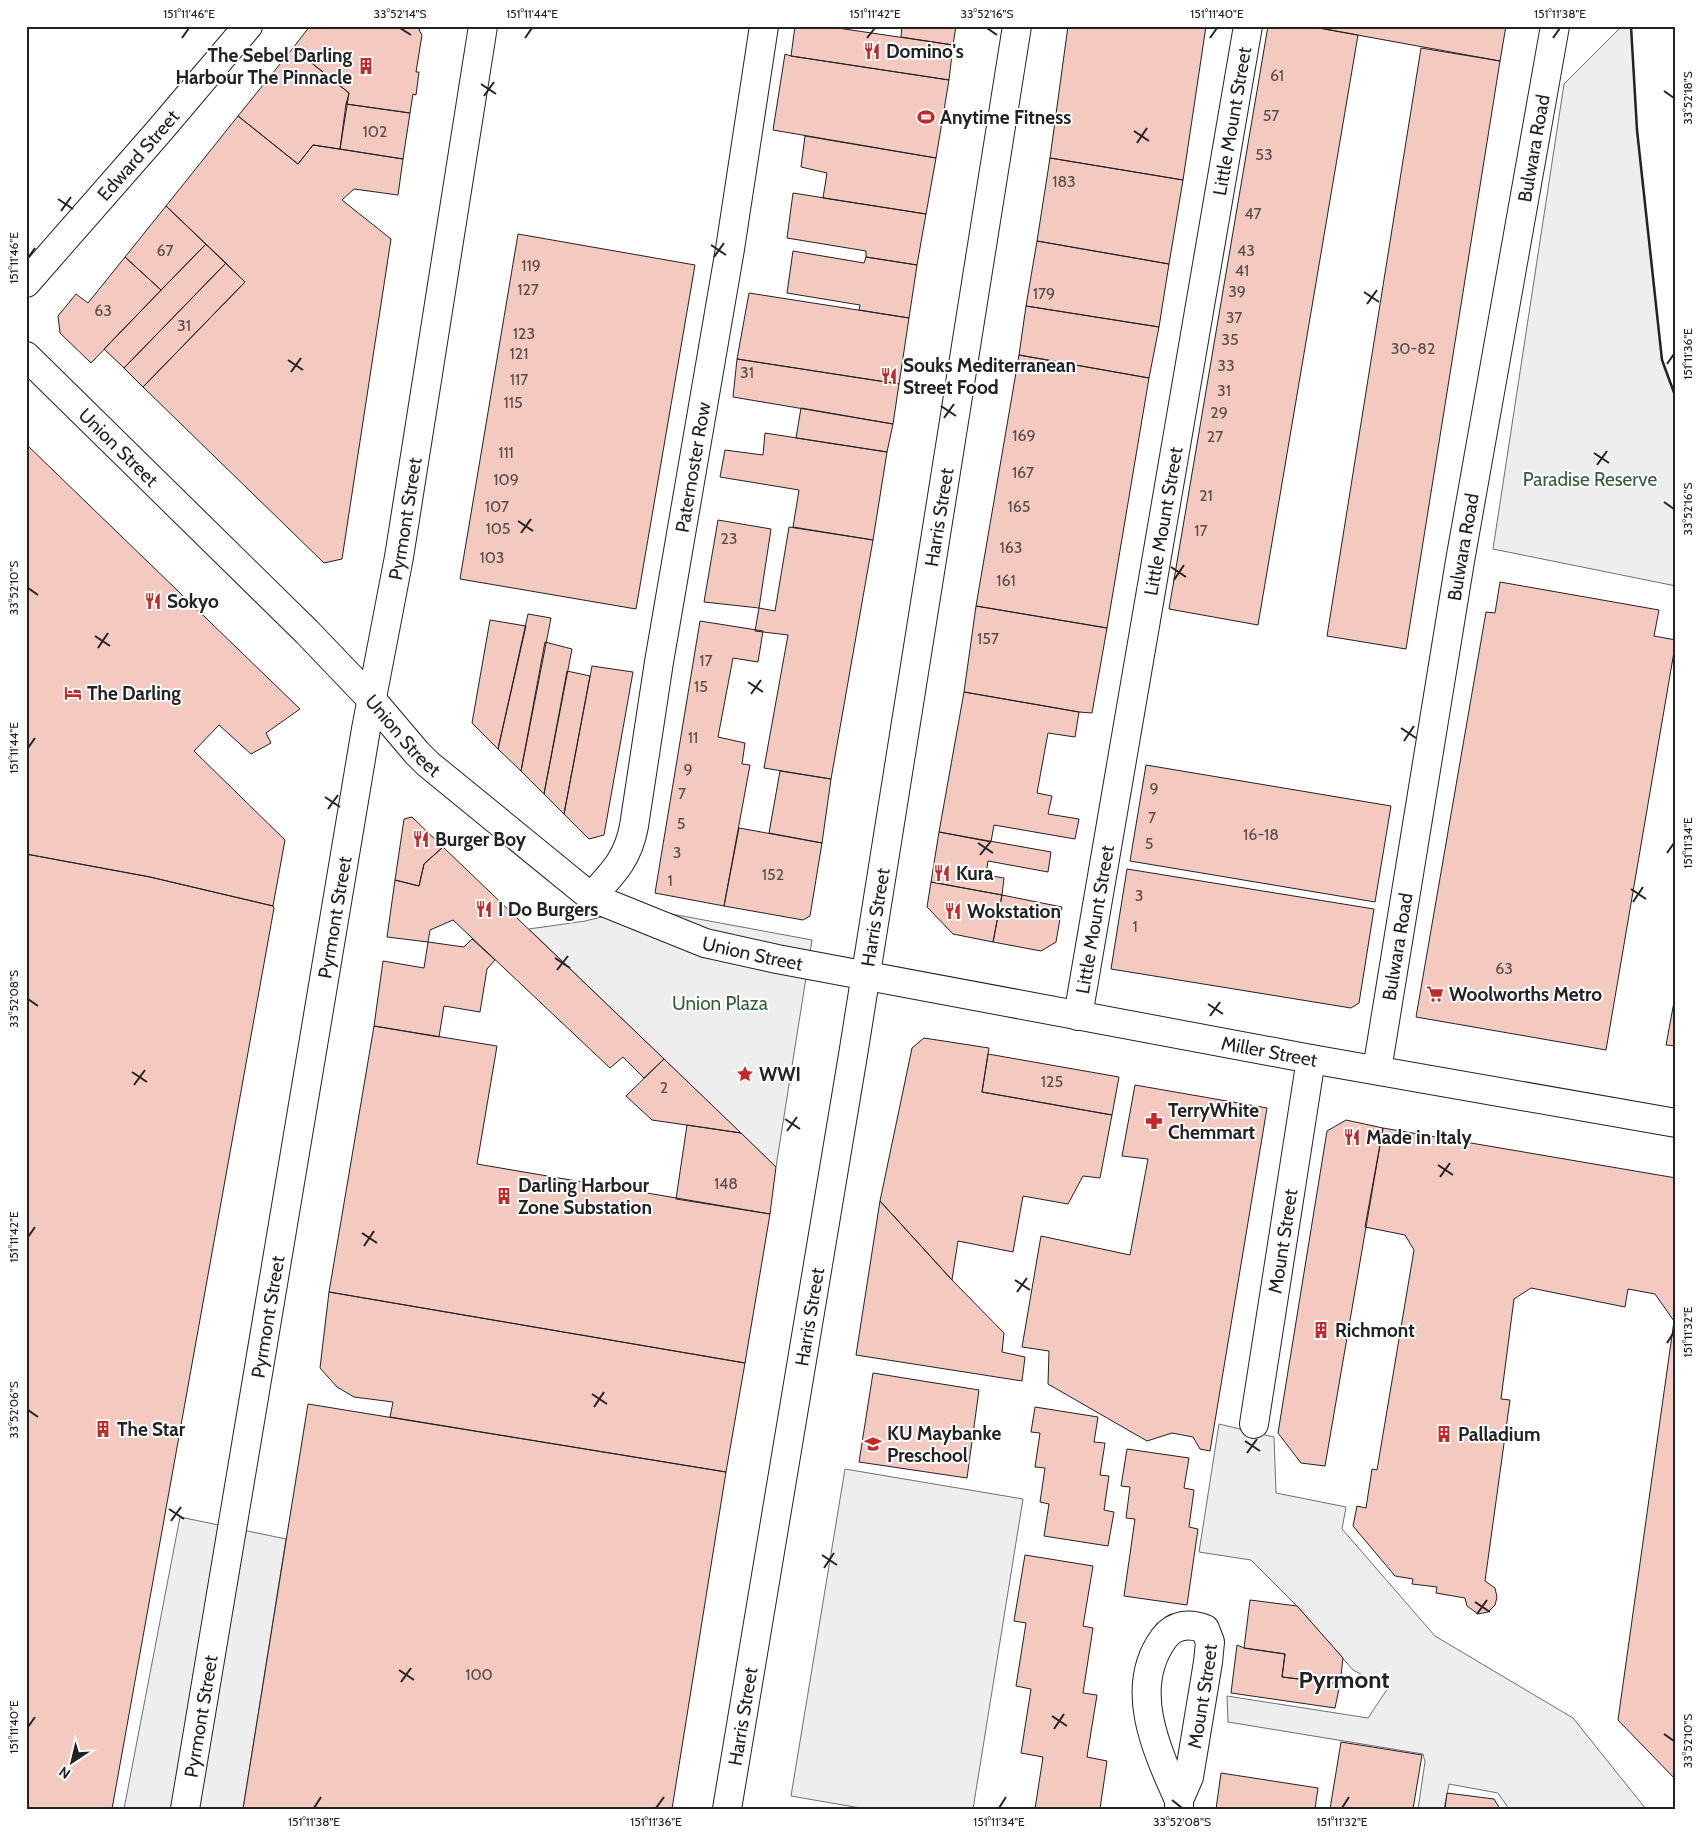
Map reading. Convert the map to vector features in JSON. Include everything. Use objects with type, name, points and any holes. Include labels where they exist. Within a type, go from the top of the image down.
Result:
[{"type":"street","name":"Edward Street","points":[[26,283],[154,138],[248,26]]},
{"type":"street","name":"Pyrmont Street","points":[[185,1809],[372,700],[398,557],[483,26]]},
{"type":"street","name":"Paternoster Row","points":[[591,897],[624,858],[631,841],[634,826],[659,662],[730,249],[764,26]]},
{"type":"street","name":"Harris Street","points":[[727,1809],[865,977],[1017,26]]},
{"type":"street","name":"Little Mount Street","points":[[1078,1016],[1248,26]]},
{"type":"street","name":"Bulwara Road","points":[[1377,1070],[1460,561],[1555,26]]},
{"type":"street","name":"Union Street","points":[[26,356],[307,632],[372,700],[428,764],[591,897],[704,943],[865,977]]},
{"type":"street","name":"Miller Street","points":[[865,977],[1311,1059],[1676,1123]]},
{"type":"street","name":"Mount Street","points":[[1254,1424],[1311,1059]]},
{"type":"street","name":"Mount Street","points":[[1194,1625],[1205,1629],[1210,1642],[1189,1777],[1179,1804],[1155,1743],[1147,1714],[1147,1682],[1149,1667],[1157,1646],[1168,1633],[1178,1626],[1194,1625]]},
{"type":"green space","name":"Paradise Reserve","points":[[1622,26],[1631,26],[1637,130],[1662,360],[1676,398],[1676,586],[1493,549],[1564,84]]},
{"type":"green space","name":"Union Plaza","points":[[639,908],[812,940],[776,1167],[529,929],[585,921]]},
{"type":"green space","points":[[1219,1424],[1274,1437],[1276,1493],[1346,1507],[1342,1529],[1435,1636],[1573,1718],[1646,1809],[1509,1809],[1498,1793],[1449,1784],[1444,1809],[1418,1809],[1425,1762],[1423,1754],[1228,1722],[1227,1696],[1368,1718],[1388,1688],[1353,1670],[1297,1606],[1251,1560],[1199,1552]]},
{"type":"green space","points":[[845,1469],[1023,1499],[973,1809],[866,1809],[791,1796]]},
{"type":"green space","points":[[180,1517],[286,1539],[243,1809],[124,1809]]},
{"type":"building","name":"The Sebel Darling Harbour The Pinnacle","points":[[310,26],[422,26],[419,30],[422,35],[416,72],[419,72],[416,95],[413,94],[410,113],[346,104],[349,93],[293,48]]},
{"type":"building","name":"Domino's","points":[[795,26],[824,26],[953,45],[949,80],[791,56]]},
{"type":"building","points":[[902,26],[956,26],[953,45],[901,37]]},
{"type":"building","points":[[1068,26],[1206,26],[1183,180],[1050,158]]},
{"type":"building","points":[[1268,26],[1308,26],[1358,35],[1258,625],[1169,609]]},
{"type":"building","points":[[1308,26],[1506,26],[1500,61]]},
{"type":"building","points":[[293,48],[349,93],[340,149],[313,145],[298,164],[238,116]]},
{"type":"building","points":[[1421,48],[1500,61],[1406,649],[1327,636]]},
{"type":"building","points":[[785,54],[949,80],[936,158],[773,130]]},
{"type":"building","points":[[346,104],[410,113],[403,159],[340,149]]},
{"type":"building","points":[[238,116],[298,164],[313,145],[403,159],[398,195],[354,189],[342,200],[391,239],[342,559],[324,563],[143,387],[245,282],[166,206]]},
{"type":"building","points":[[805,136],[936,158],[926,214],[823,198],[827,173],[801,167]]},
{"type":"building","points":[[1050,158],[1183,180],[1169,264],[1037,241]]},
{"type":"building","points":[[793,193],[926,214],[917,265],[866,257],[866,251],[787,238]]},
{"type":"building","points":[[166,206],[206,244],[161,290],[125,257]]},
{"type":"building","points":[[518,234],[695,265],[636,609],[460,579]]},
{"type":"building","points":[[1037,241],[1169,264],[1159,327],[1026,306]]},
{"type":"building","points":[[206,244],[226,263],[124,368],[104,349]]},
{"type":"building","points":[[793,251],[864,263],[866,257],[917,265],[909,318],[859,310],[860,305],[787,293]]},
{"type":"building","points":[[125,257],[161,290],[91,363],[60,333],[58,316],[76,294],[88,303]]},
{"type":"building","points":[[226,263],[245,282],[143,387],[124,368]]},
{"type":"building","points":[[749,293],[909,318],[899,384],[737,359]]},
{"type":"building","points":[[1026,306],[1159,327],[1149,378],[1019,355]]},
{"type":"building","points":[[1019,355],[1149,378],[1107,628],[976,606]]},
{"type":"building","points":[[737,359],[899,384],[893,424],[733,397]]},
{"type":"building","points":[[801,408],[893,424],[887,452],[796,438]]},
{"type":"building","points":[[765,433],[887,452],[873,540],[793,527],[799,490],[720,477],[725,450],[763,455]]},
{"type":"building","points":[[26,444],[300,709],[266,733],[271,743],[251,754],[219,725],[194,751],[285,840],[273,906],[150,877],[26,854]]},
{"type":"building","points":[[718,520],[771,529],[759,608],[704,602]]},
{"type":"building","points":[[789,527],[873,540],[831,779],[764,768],[788,635],[755,631],[759,608],[775,611]]},
{"type":"building","points":[[1500,582],[1659,610],[1654,636],[1676,640],[1606,1050],[1416,1017],[1486,612],[1495,613]]},
{"type":"building","points":[[976,606],[1107,628],[1092,713],[964,692]]},
{"type":"building","points":[[528,614],[551,618],[521,771],[498,749]]},
{"type":"building","points":[[490,620],[526,626],[498,749],[472,723]]},
{"type":"building","points":[[700,621],[763,631],[758,662],[733,658],[718,737],[745,743],[742,764],[750,765],[724,906],[655,893]]},
{"type":"building","points":[[545,642],[572,649],[544,794],[521,771]]},
{"type":"building","points":[[592,666],[633,672],[604,835],[589,839],[564,814]]},
{"type":"building","points":[[567,671],[590,676],[564,814],[544,794]]},
{"type":"building","points":[[964,692],[1079,712],[1075,737],[1048,733],[1037,793],[1052,796],[1048,814],[1079,819],[1075,839],[994,825],[991,842],[939,832]]},
{"type":"building","points":[[1146,765],[1391,806],[1375,902],[1130,861]]},
{"type":"building","points":[[780,771],[831,779],[822,843],[769,833]]},
{"type":"building","points":[[412,817],[443,847],[424,864],[419,886],[395,880],[404,819]]},
{"type":"building","points":[[739,828],[822,843],[810,916],[803,920],[724,906]]},
{"type":"building","points":[[939,832],[1051,852],[1048,872],[988,861],[986,875],[1004,878],[1002,895],[931,882]]},
{"type":"building","points":[[443,847],[664,1059],[644,1078],[623,1057],[610,1068],[453,920],[430,930],[428,942],[387,937],[395,880],[419,886],[424,864]]},
{"type":"building","name":"The Star","points":[[26,854],[150,877],[273,906],[274,908],[112,1809],[26,1809]]},
{"type":"building","points":[[1127,869],[1374,909],[1359,1003],[1351,1008],[1111,969]]},
{"type":"building","points":[[931,882],[1002,895],[993,942],[953,934],[927,907]]},
{"type":"building","points":[[1002,895],[1062,907],[1056,942],[1041,951],[993,942]]},
{"type":"building","points":[[472,939],[495,960],[487,969],[480,1012],[444,1006],[439,1037],[374,1026],[383,961],[424,968],[428,942],[464,947]]},
{"type":"building","points":[[1676,991],[1676,1046],[1666,1045]]},
{"type":"building","name":"Darling Harbour Zone Substation","points":[[374,1026],[497,1046],[477,1164],[770,1214],[745,1363],[329,1292]]},
{"type":"building","points":[[924,1038],[989,1048],[982,1092],[1112,1115],[1100,1178],[1083,1176],[1068,1204],[1023,1196],[1013,1252],[958,1241],[952,1280],[880,1201],[912,1048]]},
{"type":"building","points":[[988,1054],[1119,1077],[1112,1115],[982,1092]]},
{"type":"building","points":[[664,1059],[741,1133],[652,1120],[626,1096]]},
{"type":"building","points":[[1135,1085],[1267,1108],[1210,1451],[1200,1449],[1193,1437],[1172,1433],[1147,1441],[1048,1384],[1049,1351],[1022,1347],[1041,1236],[1130,1255],[1148,1159],[1122,1156]]},
{"type":"building","name":"Richmont","points":[[1346,1120],[1383,1128],[1325,1466],[1301,1463],[1278,1433],[1327,1131]]},
{"type":"building","points":[[687,1125],[741,1133],[776,1167],[770,1214],[676,1199]]},
{"type":"building","name":"Palladium","points":[[1383,1128],[1676,1178],[1676,1780],[1618,1720],[1674,1321],[1655,1294],[1628,1289],[1625,1307],[1531,1288],[1514,1299],[1501,1399],[1510,1400],[1485,1581],[1495,1588],[1497,1597],[1495,1605],[1488,1612],[1478,1614],[1467,1606],[1465,1598],[1436,1593],[1437,1587],[1412,1584],[1413,1579],[1395,1576],[1353,1526],[1357,1506],[1366,1508],[1372,1469],[1377,1470],[1414,1250],[1405,1235],[1365,1227]]},
{"type":"building","points":[[880,1201],[952,1280],[1004,1333],[1002,1352],[1025,1357],[1022,1381],[856,1355]]},
{"type":"building","points":[[329,1292],[745,1363],[726,1472],[390,1417],[393,1402],[354,1397],[337,1387],[320,1368]]},
{"type":"building","points":[[873,1373],[979,1390],[967,1478],[859,1462]]},
{"type":"building","points":[[308,1404],[726,1472],[672,1809],[243,1809]]},
{"type":"building","points":[[1035,1407],[1098,1417],[1094,1442],[1105,1443],[1100,1475],[1109,1476],[1104,1510],[1114,1512],[1108,1546],[1044,1536],[1049,1504],[1040,1502],[1045,1468],[1035,1467],[1040,1433],[1031,1432]]},
{"type":"building","points":[[1127,1449],[1189,1458],[1184,1488],[1194,1490],[1189,1527],[1198,1529],[1187,1605],[1124,1596],[1135,1519],[1126,1518],[1130,1487],[1121,1486]]},
{"type":"building","points":[[1025,1555],[1093,1566],[1083,1626],[1093,1628],[1083,1693],[1097,1695],[1087,1757],[1107,1761],[1100,1809],[1035,1809],[1043,1757],[1021,1753],[1031,1689],[1016,1686],[1026,1623],[1014,1621]]},
{"type":"building","points":[[1250,1600],[1297,1606],[1343,1658],[1340,1684],[1282,1677],[1285,1654],[1244,1648]]},
{"type":"building","points":[[1237,1645],[1244,1648],[1285,1654],[1282,1677],[1340,1684],[1335,1708],[1231,1693]]},
{"type":"building","points":[[1341,1742],[1422,1755],[1413,1809],[1330,1809]]},
{"type":"building","points":[[1221,1773],[1318,1788],[1315,1809],[1216,1809]]},
{"type":"building","points":[[1447,1793],[1494,1799],[1500,1809],[1445,1809]]},
{"type":"wall","points":[[1631,26],[1637,130],[1662,360],[1676,398]]},
{"type":"place","name":"Domino's","points":[[872,51]]},
{"type":"place","name":"The Sebel Darling Harbour The Pinnacle","points":[[366,66]]},
{"type":"place","name":"Anytime Fitness","points":[[926,117]]},
{"type":"place","name":"Souks Mediterranean Street Food","points":[[889,376]]},
{"type":"place","name":"Sokyo","points":[[153,601]]},
{"type":"place","name":"The Darling","points":[[73,693]]},
{"type":"place","name":"Burger Boy","points":[[421,839]]},
{"type":"place","name":"Kura","points":[[942,873]]},
{"type":"place","name":"I Do Burgers","points":[[484,909]]},
{"type":"place","name":"Wokstation","points":[[953,911]]},
{"type":"place","name":"Woolworths Metro","points":[[1435,994]]},
{"type":"place","name":"WWI","points":[[745,1074]]},
{"type":"place","name":"TerryWhite Chemmart","points":[[1154,1121]]},
{"type":"place","name":"Made in Italy","points":[[1352,1137]]},
{"type":"place","name":"Darling Harbour Zone Substation","points":[[504,1196]]},
{"type":"place","name":"Richmont","points":[[1321,1330]]},
{"type":"place","name":"The Star","points":[[103,1429]]},
{"type":"place","name":"Palladium","points":[[1444,1434]]},
{"type":"place","name":"KU Maybanke Preschool","points":[[873,1444]]},
{"type":"district","name":"Pyrmont","points":[[1344,1680]]}]
